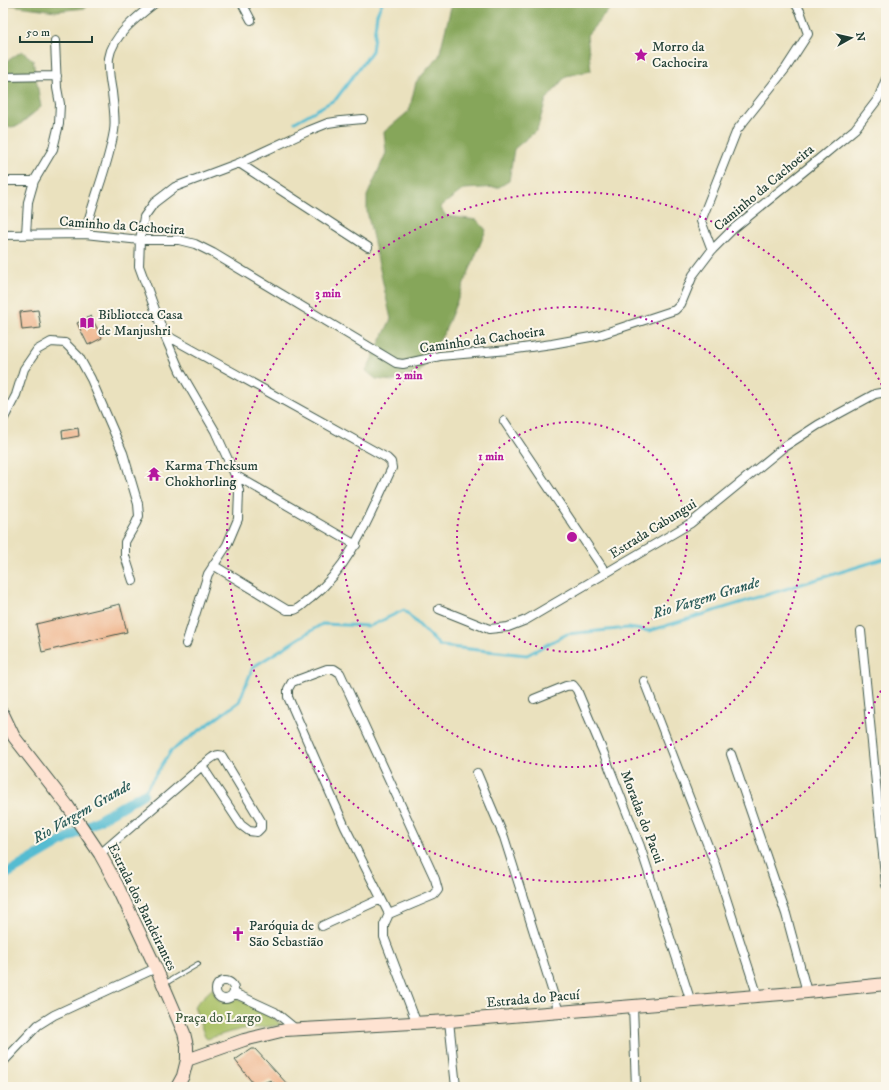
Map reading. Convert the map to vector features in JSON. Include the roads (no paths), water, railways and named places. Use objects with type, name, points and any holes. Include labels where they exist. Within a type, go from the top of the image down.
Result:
[{"type":"street","points":[[85,234],[111,151],[115,126],[109,58],[114,44],[126,28],[155,3]]},
{"type":"street","points":[[242,3],[251,20]]},
{"type":"street","points":[[712,250],[701,221],[738,130],[786,68],[808,34],[800,11],[795,3]]},
{"type":"street","points":[[26,234],[28,202],[34,181],[53,149],[56,137],[60,104],[56,76],[56,41]]},
{"type":"street","points":[[3,77],[56,76]]},
{"type":"street","name":"Caminho da Cachoeira","points":[[3,234],[85,234],[140,240],[179,240],[195,244],[213,253],[396,363],[403,364],[440,356],[510,350],[596,336],[675,310],[681,304],[693,275],[712,250],[733,229],[855,129],[878,99],[886,80]]},
{"type":"street","points":[[186,644],[208,574],[228,545],[238,519],[239,491],[235,476],[215,431],[180,371],[164,334],[139,266],[140,240],[144,216],[154,203],[175,187],[239,163],[328,123],[363,119]]},
{"type":"street","points":[[239,163],[368,247]]},
{"type":"street","points":[[3,181],[34,181]]},
{"type":"street","points":[[164,334],[387,458],[391,462],[392,468],[356,545],[337,572],[317,593],[301,606],[294,610],[287,610],[213,565]]},
{"type":"street","points":[[3,420],[16,395],[24,369],[37,350],[51,342],[65,343],[79,357],[91,379],[123,453],[138,504],[139,516],[125,542],[125,556],[133,581]]},
{"type":"street","name":"Estrada Cabungui","points":[[439,609],[489,630],[508,627],[526,620],[691,523],[784,447],[818,425],[875,394],[886,392]]},
{"type":"street","points":[[504,420],[606,573]]},
{"type":"street","points":[[235,476],[356,545]]},
{"type":"street","points":[[861,631],[886,884]]},
{"type":"street","points":[[389,914],[345,827],[288,697],[288,689],[292,682],[327,669],[334,669],[340,673],[435,879],[438,890],[434,895],[389,914],[384,925],[384,937],[417,1024]]},
{"type":"street","points":[[644,681],[715,864],[758,997]]},
{"type":"street","name":"Moradas do Pacui","points":[[534,698],[566,686],[573,685],[577,690],[640,846],[691,1002]]},
{"type":"street","name":"Estrada dos Bandeirantes","points":[[3,714],[14,737],[71,811],[100,854],[117,885],[164,984],[184,1033],[187,1046],[183,1076],[177,1087]]},
{"type":"street","points":[[100,854],[202,766],[219,754],[222,756],[261,821],[261,828],[256,832],[249,831],[241,824],[202,766]]},
{"type":"street","points":[[731,754],[786,914],[808,992]]},
{"type":"street","points":[[477,774],[504,837],[559,1012]]},
{"type":"street","points":[[322,926],[381,900]]},
{"type":"street","points":[[3,1062],[38,1025],[54,1015],[156,968]]},
{"type":"street","name":"Estrada do Pacuí","points":[[186,1060],[244,1040],[285,1030],[417,1024],[758,997],[886,984]]},
{"type":"street","points":[[234,993],[275,1012],[297,1030]]},
{"type":"street","points":[[633,1006],[636,1087]]},
{"type":"street","points":[[449,1021],[456,1087]]},
{"type":"lane","points":[[164,984],[198,964]]},
{"type":"waterway","points":[[295,122],[336,99],[372,51],[377,14],[382,3]]},
{"type":"waterway","name":"Rio Vargem Grande","points":[[143,794],[171,751],[239,702],[253,667],[322,624],[370,626],[404,610],[440,646],[527,655],[567,634],[628,628],[649,631],[886,558]]},
{"type":"waterway","name":"Rio Vargem Grande","points":[[3,876],[143,794]]},
{"type":"place","name":"Morro da Cachoeira","points":[[641,55]]},
{"type":"place","name":"Biblioteca Casa de Manjushri","points":[[87,323]]},
{"type":"place","name":"Karma Theksum Chokhorling","points":[[154,474]]},
{"type":"place","name":"Paróquia de São Sebastião","points":[[238,934]]},
{"type":"park label","name":"Praça do Largo","points":[[218,1018]]}]
